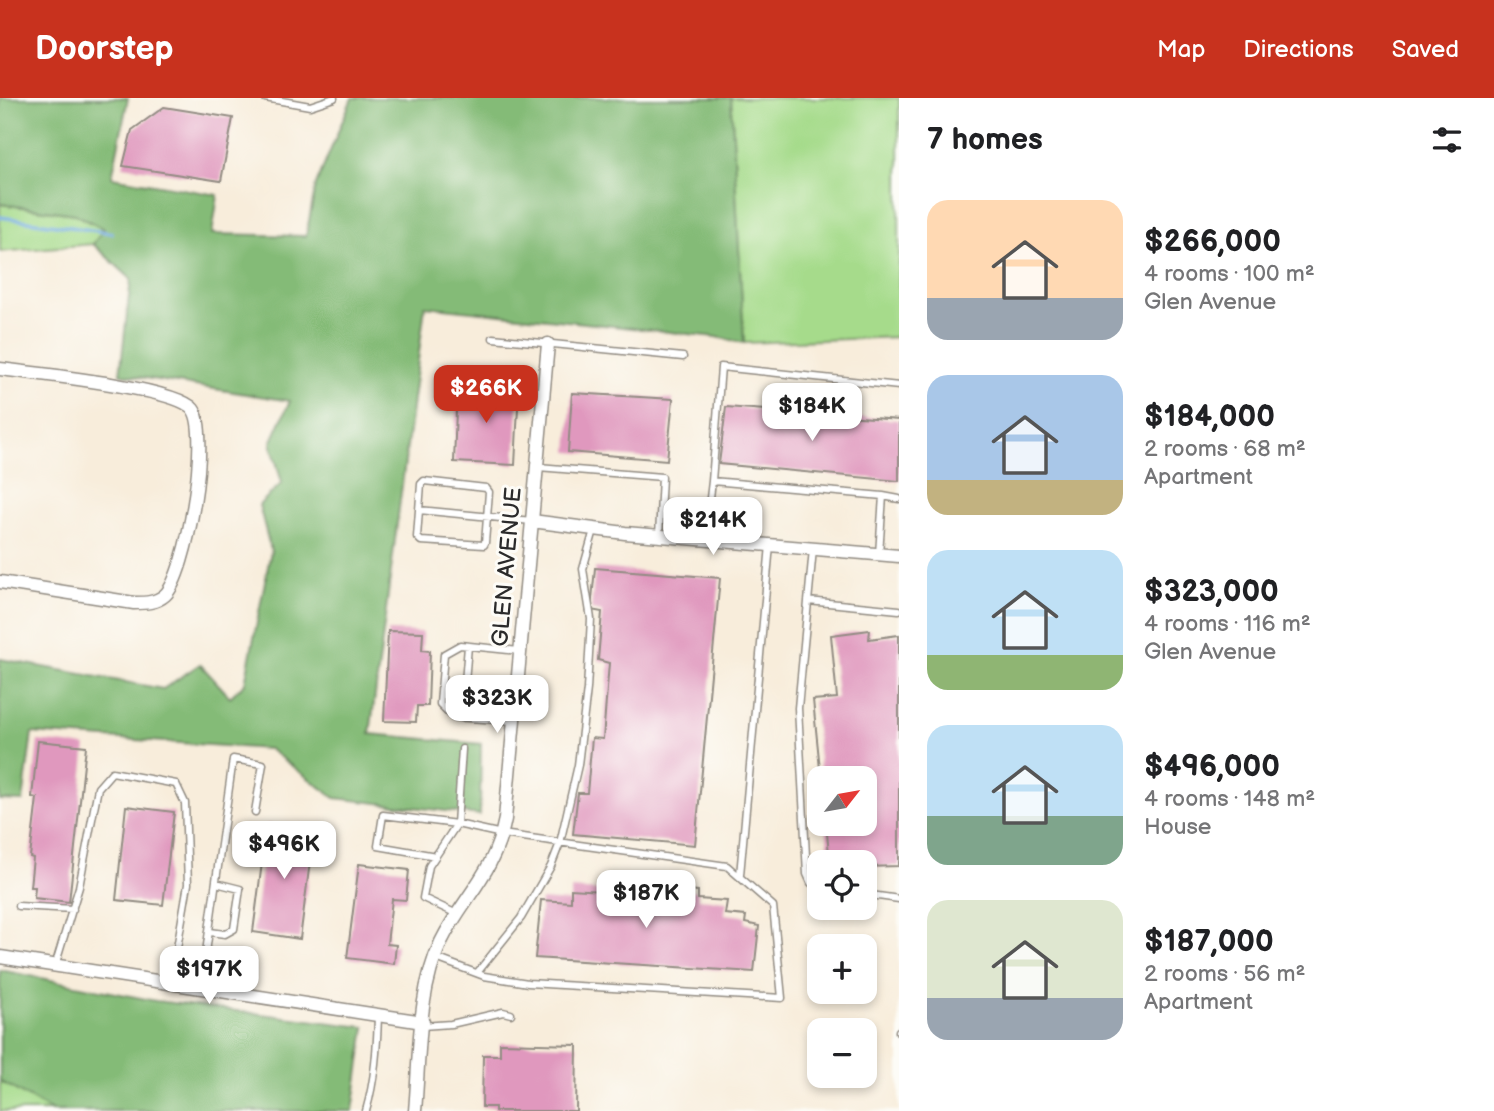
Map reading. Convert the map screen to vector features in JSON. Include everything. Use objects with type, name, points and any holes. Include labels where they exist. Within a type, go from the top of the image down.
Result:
[{"type":"street","name":"GLEN AVENUE","points":[[415,1111],[423,1024],[429,982],[436,958],[441,944],[495,857],[502,834],[508,799],[548,344]]},
{"type":"street","points":[[0,369],[174,398],[192,408],[200,428],[201,440],[187,544],[177,576],[163,597],[146,603],[135,603],[0,582]]},
{"type":"street","points":[[531,521],[594,530],[899,556]]},
{"type":"street","points":[[0,957],[423,1024]]},
{"type":"lane","points":[[265,98],[310,106],[334,98]]},
{"type":"lane","points":[[494,338],[682,357]]},
{"type":"lane","points":[[705,540],[721,367],[899,386]]},
{"type":"lane","points":[[537,467],[662,477],[659,536]]},
{"type":"lane","points":[[424,481],[486,488],[489,492],[484,545],[418,540],[419,510],[421,484],[424,481]]},
{"type":"lane","points":[[712,481],[899,499]]},
{"type":"lane","points":[[879,554],[883,496]]},
{"type":"lane","points":[[419,510],[531,521]]},
{"type":"lane","points":[[477,973],[521,918],[551,866],[560,842],[578,765],[587,689],[591,619],[583,569],[594,530]]},
{"type":"lane","points":[[740,875],[770,545]]},
{"type":"lane","points":[[807,874],[798,708],[813,549]]},
{"type":"lane","points":[[808,601],[899,610]]},
{"type":"lane","points":[[514,721],[453,717],[440,704],[444,654],[460,645],[519,651]]},
{"type":"lane","points":[[462,718],[468,646]]},
{"type":"lane","points":[[458,915],[423,898],[429,866],[457,824],[462,749]]},
{"type":"lane","points":[[201,988],[233,759],[262,764],[255,811]]},
{"type":"lane","points":[[55,966],[79,887],[98,788],[112,772],[176,784],[185,803],[188,884],[171,984]]},
{"type":"lane","points":[[436,856],[378,846],[383,815],[727,866],[773,905],[782,998],[528,983],[477,973],[436,958]]},
{"type":"lane","points":[[210,932],[225,934],[234,929],[240,889],[216,883]]},
{"type":"lane","points":[[877,896],[899,899]]},
{"type":"lane","points":[[18,906],[73,909]]},
{"type":"lane","points":[[423,1024],[451,1024],[503,1012],[510,1014]]},
{"type":"lane","points":[[366,1111],[376,1056],[378,1015]]},
{"type":"green space","points":[[0,98],[128,98],[112,177],[218,195],[212,234],[306,236],[316,185],[352,98],[731,98],[744,343],[716,337],[425,306],[370,734],[481,744],[480,815],[335,798],[269,749],[32,733],[23,801],[0,800],[0,659],[163,689],[200,664],[230,697],[245,683],[271,551],[259,505],[282,483],[271,443],[290,401],[120,374],[131,279],[93,244],[104,229],[75,214],[0,204]]},
{"type":"green space","points":[[731,98],[899,98],[899,337],[744,343]]},
{"type":"green space","points":[[0,204],[75,214],[104,229],[93,244],[0,252]]},
{"type":"green space","points":[[0,970],[156,1001],[365,1027],[353,1111],[52,1111],[0,1081]]},
{"type":"green space","points":[[0,1081],[52,1111],[0,1111]]},
{"type":"building","points":[[164,107],[233,118],[221,181],[123,166],[132,130]]},
{"type":"building","points":[[457,384],[519,388],[515,465],[454,462]]},
{"type":"building","points":[[572,393],[673,399],[667,460],[568,452]]},
{"type":"building","points":[[726,407],[899,420],[899,481],[719,464]]},
{"type":"building","points":[[595,568],[720,578],[695,845],[573,834],[578,793],[587,793],[592,738],[603,739],[609,663],[598,660],[602,612],[591,610]]},
{"type":"building","points":[[870,630],[869,639],[899,635],[899,866],[877,867],[877,850],[829,850],[827,836],[877,836],[877,766],[820,766],[813,700],[837,698],[831,635]]},
{"type":"building","points":[[388,631],[423,632],[422,650],[430,651],[428,706],[417,706],[416,722],[384,721]]},
{"type":"building","points":[[38,741],[86,746],[69,902],[34,898],[35,887],[30,887],[33,858],[30,857],[37,798],[32,797]]},
{"type":"building","points":[[126,806],[174,812],[163,905],[116,900]]},
{"type":"building","points":[[267,824],[314,830],[300,939],[253,932]]},
{"type":"building","points":[[359,864],[409,870],[406,900],[392,899],[387,944],[396,945],[394,964],[347,958]]},
{"type":"building","points":[[605,883],[698,891],[698,899],[727,901],[725,914],[746,916],[745,923],[759,926],[754,972],[535,958],[541,900],[571,902],[571,889],[602,891]]},
{"type":"building","points":[[500,1043],[577,1045],[576,1111],[495,1111],[495,1107],[482,1107],[483,1055],[500,1055]]},
{"type":"waterway","points":[[0,217],[112,233]]}]
